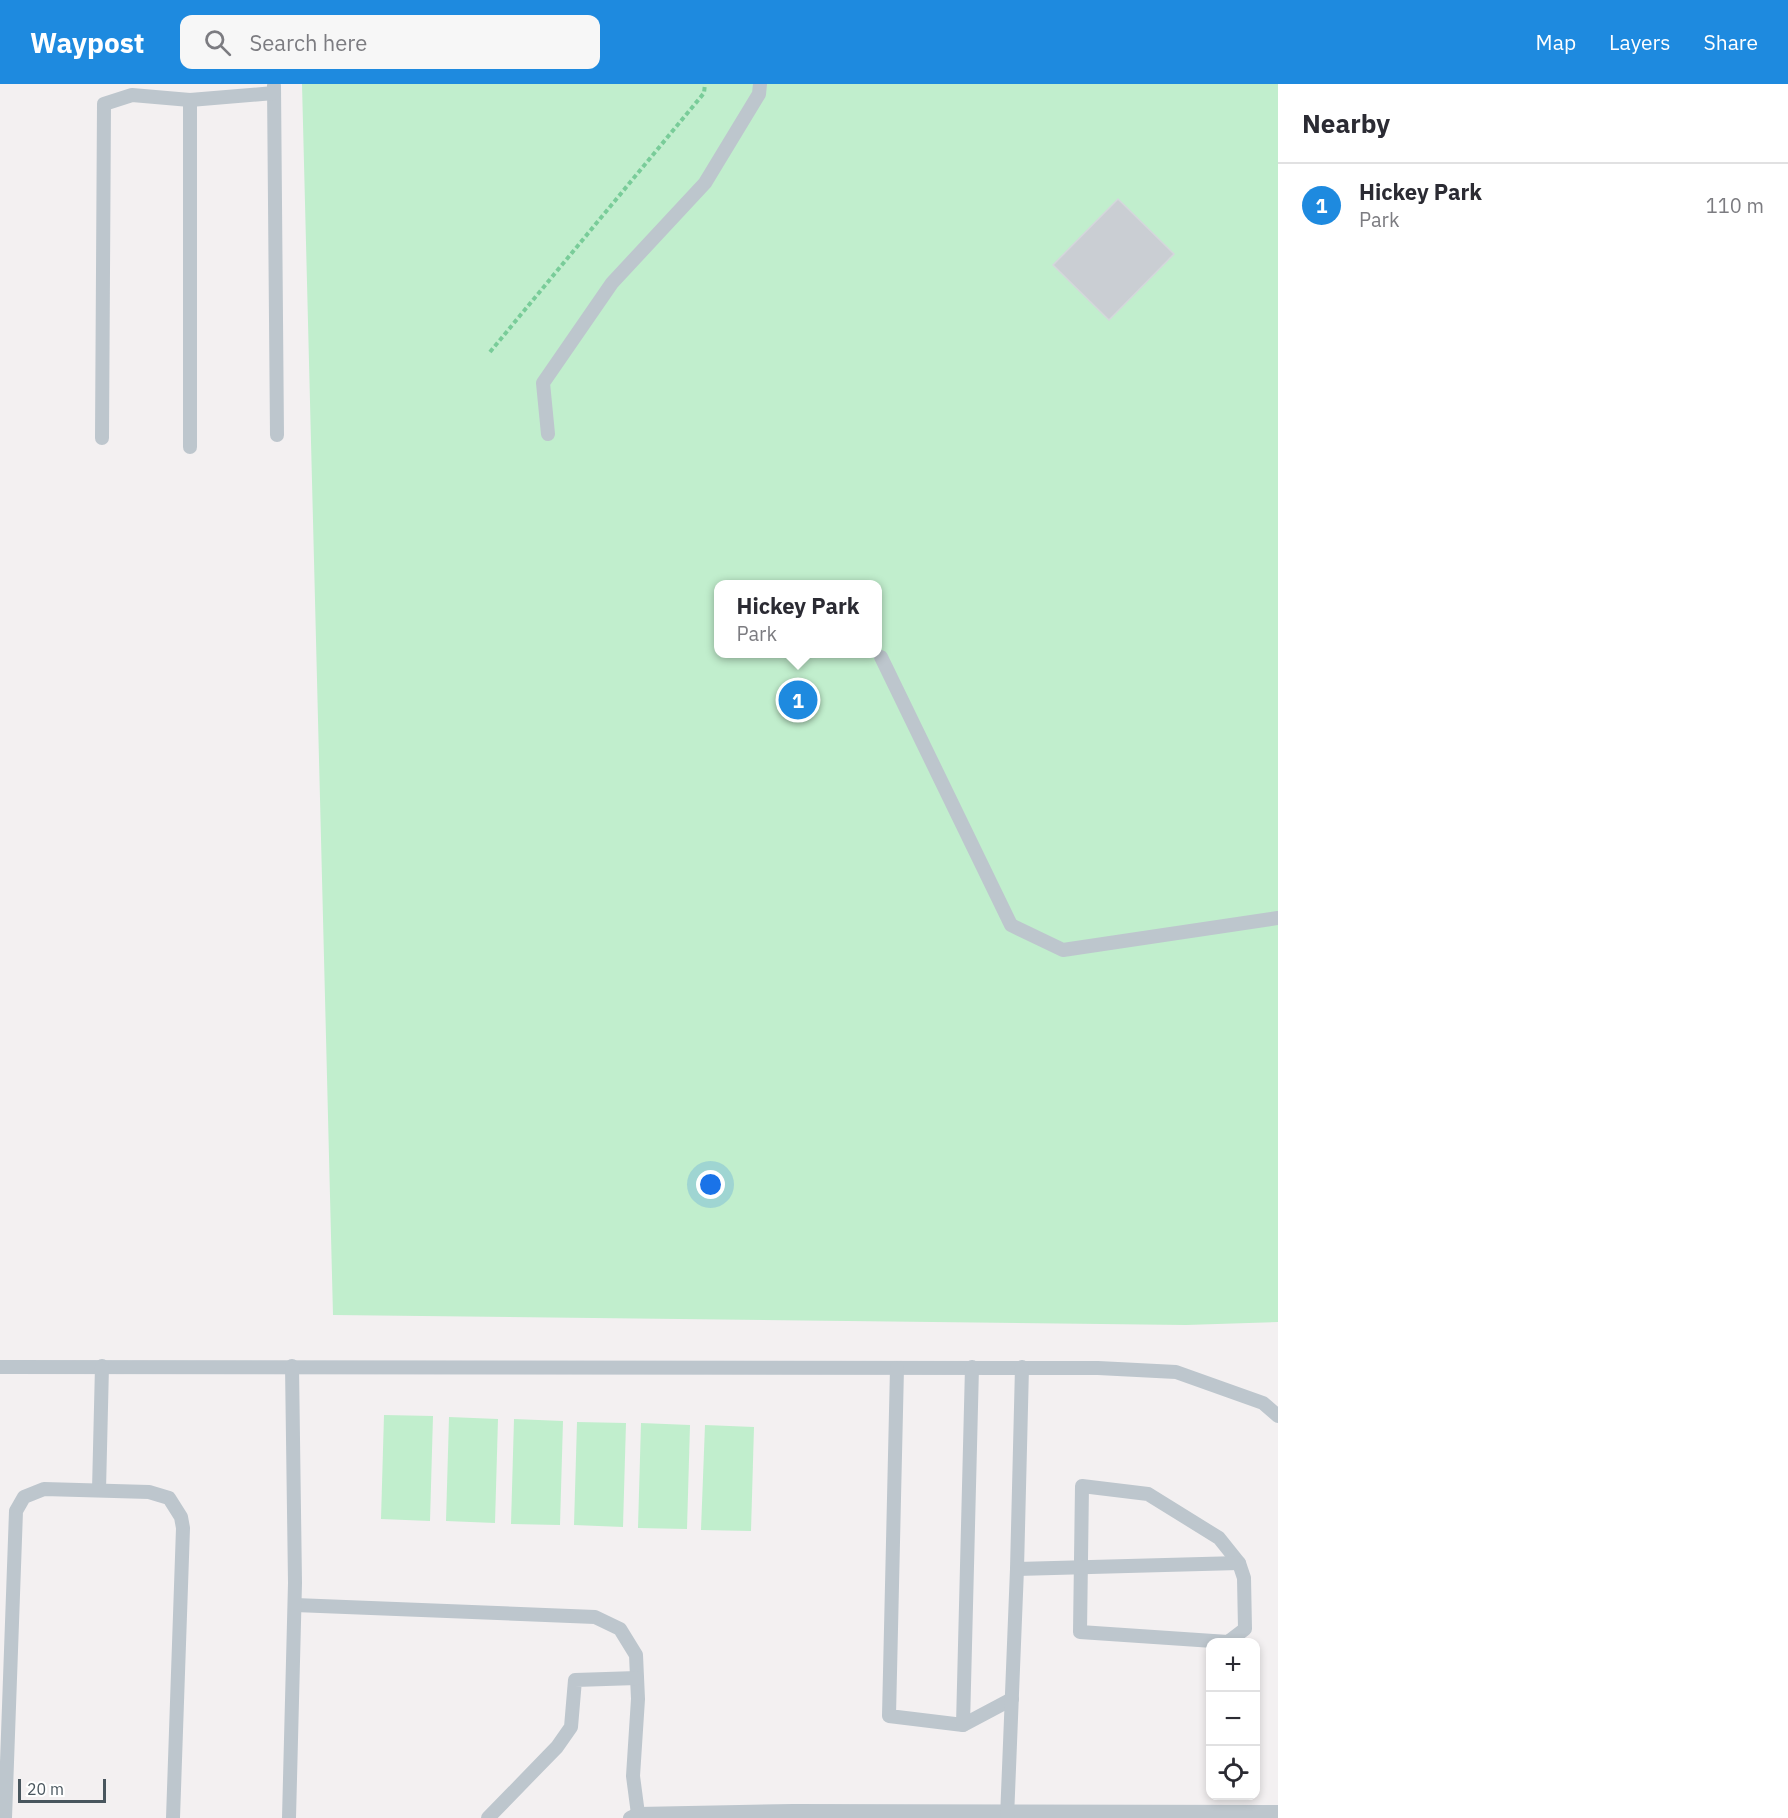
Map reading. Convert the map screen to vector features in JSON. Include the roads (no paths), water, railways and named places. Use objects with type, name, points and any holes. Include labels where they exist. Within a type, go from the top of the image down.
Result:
[{"type":"lane","points":[[548,434],[543,383],[612,283],[705,183],[759,94],[760,84]]},
{"type":"lane","points":[[102,438],[104,104],[132,95],[190,100],[274,88],[278,435]]},
{"type":"lane","points":[[190,100],[190,447]]},
{"type":"lane","points":[[882,657],[1011,925],[1063,950],[1278,918]]},
{"type":"lane","points":[[99,1490],[102,1366]]},
{"type":"lane","points":[[289,1818],[295,1605],[292,1366]]},
{"type":"lane","points":[[0,1367],[1098,1368],[1176,1372],[1263,1403],[1278,1416]]},
{"type":"lane","points":[[963,1725],[972,1367]]},
{"type":"lane","points":[[1007,1815],[1022,1367]]},
{"type":"lane","points":[[897,1368],[889,1716],[963,1725],[1012,1699]]},
{"type":"lane","points":[[1082,1486],[1148,1494],[1219,1538],[1239,1563],[1244,1578],[1245,1629],[1228,1642],[1080,1632],[1082,1486]]},
{"type":"lane","points":[[5,1818],[16,1511],[24,1497],[44,1489],[149,1492],[169,1498],[181,1517],[183,1528],[173,1818]]},
{"type":"lane","points":[[1017,1569],[1239,1563]]},
{"type":"lane","points":[[295,1605],[595,1617],[620,1629],[636,1655],[634,1816],[1244,1815],[1278,1812]]},
{"type":"lane","points":[[488,1818],[557,1747],[571,1728],[575,1680],[637,1678]]},
{"type":"place","name":"Hickey Park","points":[[798,700]]}]
